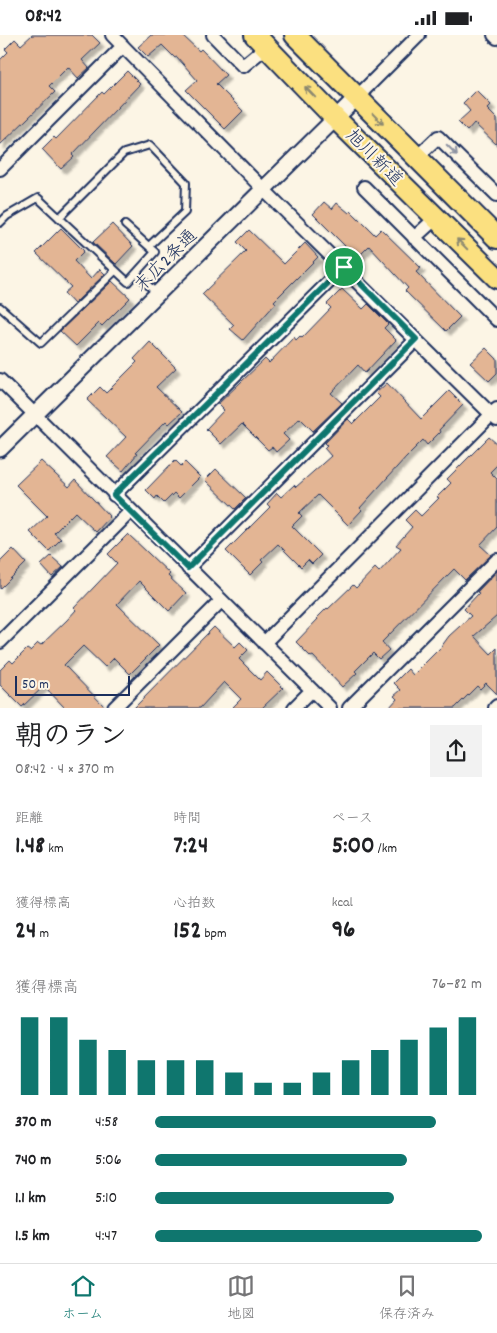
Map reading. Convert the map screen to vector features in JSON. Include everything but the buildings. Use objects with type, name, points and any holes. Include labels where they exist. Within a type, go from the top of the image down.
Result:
[{"type":"highway","name":"旭川新道","points":[[295,35],[497,237]]},
{"type":"highway","name":"旭川新道","points":[[260,41],[497,278]]},
{"type":"street","points":[[112,35],[263,189],[495,414],[264,643]]},
{"type":"street","points":[[212,35],[243,66],[260,41]]},
{"type":"street","points":[[356,98],[418,35]]},
{"type":"street","points":[[494,35],[497,38]]},
{"type":"street","points":[[0,169],[123,46]]},
{"type":"street","name":"末広2条通","points":[[0,449],[356,98]]},
{"type":"street","points":[[417,157],[438,137],[497,195]]},
{"type":"street","points":[[364,187],[497,320]]},
{"type":"street","points":[[414,238],[436,218]]},
{"type":"street","points":[[114,495],[344,267]]},
{"type":"street","points":[[188,568],[416,339]]},
{"type":"street","points":[[0,380],[330,708]]},
{"type":"street","points":[[0,642],[131,511]]},
{"type":"street","points":[[349,708],[497,560]]},
{"type":"street","points":[[114,708],[221,601]]},
{"type":"street","points":[[294,708],[312,690]]},
{"type":"lane","points":[[58,218],[124,153],[150,145],[186,183],[185,212],[149,246]]},
{"type":"lane","points":[[0,223],[7,216],[38,198],[128,282],[155,252],[125,225]]},
{"type":"lane","points":[[0,307],[41,343],[116,271]]},
{"type":"lane","points":[[136,273],[157,294]]},
{"type":"route","points":[[344,267],[416,339],[188,568],[114,495],[344,267]]}]
